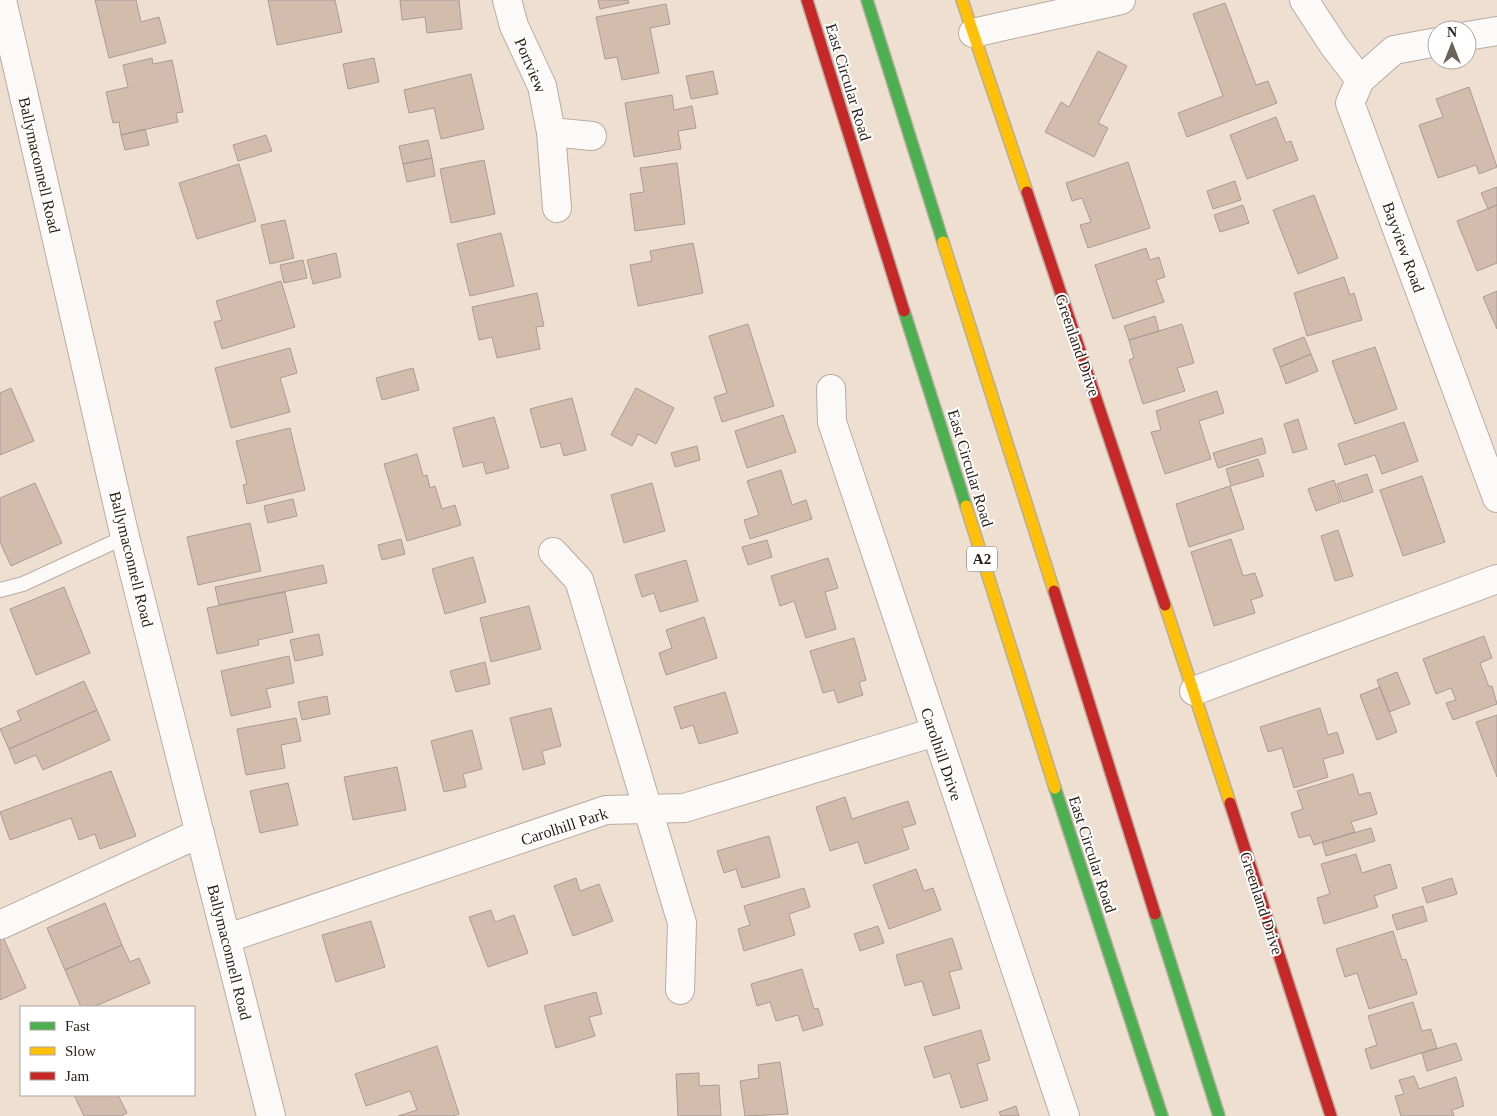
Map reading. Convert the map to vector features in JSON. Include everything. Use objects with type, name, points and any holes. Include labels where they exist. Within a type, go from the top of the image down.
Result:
[{"type":"main road","name":"East Circular Road","points":[[807,0],[1041,746],[1162,1116]]},
{"type":"main road","points":[[867,0],[1220,1116]]},
{"type":"main road","name":"Greenland Drive","points":[[962,0],[1194,691],[1331,1116]]},
{"type":"street","name":"Portview","points":[[507,0],[514,26],[542,86],[551,132],[557,208]]},
{"type":"street","points":[[973,33],[1121,0]]},
{"type":"street","points":[[1304,0],[1334,46],[1360,80]]},
{"type":"street","name":"Ballymaconnell Road","points":[[2,3],[125,537],[228,938],[271,1116]]},
{"type":"street","points":[[1477,34],[1497,31]]},
{"type":"street","name":"Bayview Road","points":[[1427,44],[1394,50],[1360,80],[1350,102],[1497,498]]},
{"type":"street","points":[[551,132],[592,136]]},
{"type":"street","name":"Carolhill Drive","points":[[831,389],[832,422],[1065,1116]]},
{"type":"street","points":[[552,552],[579,580],[682,923],[680,990]]},
{"type":"street","points":[[1194,691],[1497,579]]},
{"type":"street","name":"Carolhill Park","points":[[228,938],[606,810],[684,808],[935,732]]},
{"type":"street","points":[[0,925],[200,833]]},
{"type":"lane","points":[[0,590],[23,584],[60,565],[125,537]]},
{"type":"building","points":[[95,0],[136,0],[141,22],[159,17],[166,43],[109,58]]},
{"type":"building","points":[[268,0],[335,0],[342,32],[277,45]]},
{"type":"building","points":[[400,0],[459,0],[462,29],[427,33],[425,17],[402,20]]},
{"type":"building","points":[[598,0],[628,0],[629,3],[600,9]]},
{"type":"building","points":[[1225,3],[1256,85],[1268,81],[1277,103],[1187,137],[1178,113],[1223,96],[1193,14]]},
{"type":"building","points":[[666,4],[670,24],[650,28],[659,73],[622,80],[617,57],[605,59],[596,17]]},
{"type":"building","points":[[1098,51],[1127,66],[1098,123],[1108,128],[1094,157],[1045,132],[1061,102],[1069,107]]},
{"type":"building","points":[[152,58],[153,64],[172,60],[183,112],[176,113],[178,122],[121,135],[119,122],[113,123],[106,92],[128,87],[123,65]]},
{"type":"building","points":[[374,58],[379,82],[348,89],[343,64]]},
{"type":"building","points":[[713,71],[718,94],[691,99],[686,76]]},
{"type":"building","points":[[471,74],[484,129],[441,139],[434,108],[409,113],[404,90]]},
{"type":"building","points":[[1469,87],[1497,167],[1479,174],[1476,165],[1438,178],[1419,125],[1443,117],[1436,99]]},
{"type":"building","points":[[672,95],[674,110],[692,106],[696,128],[678,131],[681,149],[634,157],[625,103]]},
{"type":"building","points":[[1276,117],[1286,143],[1291,141],[1298,160],[1247,179],[1230,135]]},
{"type":"building","points":[[145,129],[149,145],[125,150],[121,135]]},
{"type":"building","points":[[266,135],[272,151],[238,161],[233,145]]},
{"type":"building","points":[[428,140],[432,158],[403,164],[399,146]]},
{"type":"building","points":[[432,158],[435,176],[407,182],[403,164]]},
{"type":"building","points":[[484,160],[495,214],[451,223],[440,169]]},
{"type":"building","points":[[1128,162],[1150,228],[1088,248],[1080,225],[1091,222],[1082,198],[1072,201],[1066,183]]},
{"type":"building","points":[[677,163],[685,224],[635,231],[630,194],[644,192],[640,168]]},
{"type":"building","points":[[239,164],[256,221],[197,239],[179,183]]},
{"type":"building","points":[[1235,181],[1241,200],[1213,209],[1207,191]]},
{"type":"building","points":[[1497,187],[1497,205],[1488,209],[1481,193]]},
{"type":"building","points":[[1314,195],[1338,258],[1298,274],[1273,210]]},
{"type":"building","points":[[1243,205],[1249,223],[1220,232],[1214,215]]},
{"type":"building","points":[[1497,205],[1497,263],[1477,271],[1457,221]]},
{"type":"building","points":[[285,220],[294,258],[270,264],[261,225]]},
{"type":"building","points":[[501,233],[514,286],[470,296],[457,244]]},
{"type":"building","points":[[693,243],[703,293],[638,306],[630,265],[652,261],[650,251]]},
{"type":"building","points":[[1146,248],[1150,260],[1159,257],[1165,277],[1156,280],[1164,302],[1113,319],[1095,265]]},
{"type":"building","points":[[336,253],[341,277],[313,284],[307,260]]},
{"type":"building","points":[[303,260],[307,278],[284,283],[280,265]]},
{"type":"building","points":[[1344,277],[1350,295],[1354,293],[1362,320],[1307,336],[1294,293]]},
{"type":"building","points":[[281,281],[295,327],[222,349],[214,322],[222,320],[216,301]]},
{"type":"building","points":[[1497,291],[1497,329],[1483,297]]},
{"type":"building","points":[[537,293],[544,326],[536,327],[540,349],[497,358],[492,337],[479,340],[472,307]]},
{"type":"building","points":[[1155,316],[1159,331],[1129,340],[1124,326]]},
{"type":"building","points":[[748,324],[774,406],[722,422],[714,397],[727,393],[709,336]]},
{"type":"building","points":[[1182,324],[1194,363],[1177,368],[1185,391],[1143,404],[1129,360],[1134,358],[1129,340]]},
{"type":"building","points":[[1304,337],[1311,354],[1280,367],[1273,349]]},
{"type":"building","points":[[1375,347],[1397,409],[1355,424],[1332,361]]},
{"type":"building","points":[[290,348],[297,373],[280,378],[290,412],[231,428],[215,368]]},
{"type":"building","points":[[1311,354],[1318,371],[1286,384],[1280,367]]},
{"type":"building","points":[[413,368],[419,390],[382,400],[376,378]]},
{"type":"building","points":[[11,388],[34,441],[0,455],[0,393]]},
{"type":"building","points":[[636,388],[674,408],[656,444],[638,434],[632,446],[611,435]]},
{"type":"building","points":[[1217,391],[1224,413],[1199,421],[1211,459],[1165,474],[1151,432],[1161,430],[1156,411]]},
{"type":"building","points":[[572,398],[586,450],[564,456],[560,443],[541,448],[530,409]]},
{"type":"building","points":[[783,415],[796,452],[747,468],[735,431]]},
{"type":"building","points":[[494,417],[509,468],[486,474],[483,462],[463,467],[453,428]]},
{"type":"building","points":[[1298,419],[1307,449],[1293,453],[1284,424]]},
{"type":"building","points":[[1404,422],[1418,461],[1382,474],[1375,455],[1345,465],[1338,444]]},
{"type":"building","points":[[290,428],[305,490],[247,504],[243,485],[247,484],[236,441]]},
{"type":"building","points":[[1262,438],[1266,453],[1218,468],[1213,453]]},
{"type":"building","points":[[697,446],[700,460],[675,467],[671,453]]},
{"type":"building","points":[[417,454],[423,476],[427,475],[430,488],[435,486],[442,509],[455,505],[461,525],[407,541],[384,464]]},
{"type":"building","points":[[1258,459],[1264,476],[1231,486],[1226,469]]},
{"type":"building","points":[[781,470],[792,505],[806,500],[812,519],[750,539],[744,520],[759,515],[747,481]]},
{"type":"building","points":[[1367,474],[1373,492],[1343,502],[1337,484]]},
{"type":"building","points":[[1422,476],[1445,542],[1403,556],[1380,490]]},
{"type":"building","points":[[1334,480],[1341,502],[1316,511],[1308,489]]},
{"type":"building","points":[[35,483],[62,543],[11,566],[0,542],[0,498]]},
{"type":"building","points":[[652,483],[665,531],[624,543],[611,495]]},
{"type":"building","points":[[1230,486],[1244,529],[1189,547],[1176,504]]},
{"type":"building","points":[[293,499],[297,516],[268,523],[264,506]]},
{"type":"building","points":[[250,523],[261,571],[198,585],[187,537]]},
{"type":"building","points":[[1338,530],[1353,576],[1335,581],[1321,536]]},
{"type":"building","points":[[401,539],[405,554],[382,560],[378,545]]},
{"type":"building","points":[[1231,539],[1243,576],[1255,573],[1263,596],[1251,600],[1255,613],[1214,626],[1191,552]]},
{"type":"building","points":[[767,540],[772,557],[748,565],[742,547]]},
{"type":"building","points":[[473,557],[486,602],[445,614],[432,569]]},
{"type":"building","points":[[828,558],[838,588],[825,592],[836,629],[806,638],[794,601],[780,606],[771,576]]},
{"type":"building","points":[[686,560],[698,601],[660,612],[654,593],[642,597],[635,575]]},
{"type":"building","points":[[323,565],[327,583],[219,605],[215,587]]},
{"type":"building","points":[[64,587],[90,653],[36,675],[10,609]]},
{"type":"building","points":[[285,592],[293,632],[258,640],[259,645],[217,654],[207,608]]},
{"type":"building","points":[[529,606],[541,649],[491,662],[480,618]]},
{"type":"building","points":[[704,617],[717,658],[666,675],[659,653],[672,648],[666,630]]},
{"type":"building","points":[[319,634],[323,655],[295,661],[290,640]]},
{"type":"building","points":[[1484,636],[1492,658],[1480,663],[1489,687],[1492,686],[1497,704],[1453,720],[1446,703],[1456,700],[1451,688],[1436,694],[1423,659]]},
{"type":"building","points":[[854,638],[866,680],[859,682],[863,695],[838,703],[834,690],[823,693],[810,651]]},
{"type":"building","points":[[289,656],[294,683],[266,689],[271,707],[231,716],[221,671]]},
{"type":"building","points":[[485,662],[490,684],[456,692],[450,671]]},
{"type":"building","points":[[1397,672],[1410,704],[1389,712],[1377,680]]},
{"type":"building","points":[[84,681],[97,710],[9,749],[0,729],[21,720],[17,711]]},
{"type":"building","points":[[1380,687],[1397,732],[1377,740],[1360,695]]},
{"type":"building","points":[[725,692],[738,733],[699,744],[693,725],[681,729],[674,707]]},
{"type":"building","points":[[327,696],[330,714],[302,720],[298,702]]},
{"type":"building","points":[[551,708],[561,746],[542,751],[545,764],[523,770],[510,718]]},
{"type":"building","points":[[1320,708],[1328,735],[1337,732],[1344,753],[1323,759],[1328,777],[1294,788],[1282,748],[1268,752],[1260,727]]},
{"type":"building","points":[[97,710],[110,740],[43,770],[36,755],[15,764],[9,749]]},
{"type":"building","points":[[1497,715],[1497,777],[1476,722]]},
{"type":"building","points":[[296,718],[301,741],[281,745],[285,768],[246,775],[237,729]]},
{"type":"building","points":[[472,730],[482,769],[463,774],[466,787],[444,792],[431,741]]},
{"type":"building","points":[[397,767],[406,810],[353,820],[344,777]]},
{"type":"building","points":[[111,771],[136,836],[100,849],[95,834],[79,840],[71,818],[10,840],[0,812]]},
{"type":"building","points":[[1353,774],[1359,795],[1370,792],[1377,814],[1351,822],[1355,832],[1314,845],[1310,835],[1299,838],[1291,813],[1303,809],[1297,791]]},
{"type":"building","points":[[288,783],[298,825],[260,833],[250,791]]},
{"type":"building","points":[[845,797],[852,819],[908,801],[916,824],[902,828],[909,849],[865,864],[858,842],[830,851],[816,807]]},
{"type":"building","points":[[1371,828],[1375,841],[1326,856],[1322,842]]},
{"type":"building","points":[[769,836],[780,877],[742,888],[736,869],[724,873],[717,851]]},
{"type":"building","points":[[1356,854],[1362,873],[1390,864],[1397,888],[1374,896],[1378,907],[1324,924],[1317,898],[1330,894],[1321,864]]},
{"type":"building","points":[[916,869],[924,891],[933,888],[941,910],[889,929],[873,885]]},
{"type":"building","points":[[576,878],[580,891],[599,884],[613,921],[573,936],[554,886]]},
{"type":"building","points":[[1452,878],[1457,894],[1427,903],[1422,888]]},
{"type":"building","points":[[804,888],[810,907],[789,914],[795,935],[744,951],[738,929],[750,925],[744,906]]},
{"type":"building","points":[[105,903],[122,945],[65,970],[47,928]]},
{"type":"building","points":[[1423,906],[1427,921],[1397,930],[1392,915]]},
{"type":"building","points":[[491,910],[495,922],[514,915],[528,953],[488,967],[469,917]]},
{"type":"building","points":[[371,921],[385,967],[336,982],[322,935]]},
{"type":"building","points":[[878,926],[884,943],[860,951],[854,934]]},
{"type":"building","points":[[1393,931],[1402,960],[1406,959],[1417,994],[1369,1009],[1357,973],[1345,977],[1336,949]]},
{"type":"building","points":[[3,937],[26,988],[0,1000],[0,939]]},
{"type":"building","points":[[952,938],[962,969],[949,972],[960,1008],[933,1016],[922,981],[905,986],[896,955]]},
{"type":"building","points":[[122,945],[130,962],[139,958],[150,983],[95,1006],[81,1006],[65,970]]},
{"type":"building","points":[[802,969],[814,1009],[818,1008],[823,1025],[803,1031],[798,1015],[776,1021],[770,1002],[757,1006],[751,984]]},
{"type":"building","points":[[596,992],[602,1014],[589,1017],[595,1036],[556,1048],[544,1006]]},
{"type":"building","points":[[1413,1002],[1422,1031],[1431,1029],[1437,1048],[1371,1069],[1365,1049],[1377,1045],[1368,1016]]},
{"type":"building","points":[[981,1030],[990,1060],[977,1064],[988,1100],[961,1108],[950,1073],[934,1078],[924,1047]]},
{"type":"building","points":[[1456,1043],[1462,1060],[1427,1071],[1422,1053]]},
{"type":"building","points":[[437,1046],[459,1114],[453,1116],[398,1116],[417,1110],[410,1091],[366,1106],[355,1074]]},
{"type":"building","points":[[780,1062],[788,1114],[745,1116],[740,1081],[759,1078],[758,1065]]},
{"type":"building","points":[[699,1073],[699,1086],[719,1085],[721,1116],[678,1116],[676,1074]]},
{"type":"building","points":[[1414,1076],[1419,1089],[1456,1077],[1464,1106],[1452,1110],[1454,1116],[1401,1116],[1395,1096],[1404,1094],[1399,1080]]},
{"type":"building","points":[[74,1096],[118,1096],[127,1113],[121,1116],[84,1116]]},
{"type":"building","points":[[1016,1106],[1019,1116],[1001,1116],[999,1112]]},
{"type":"traffic: fast","points":[[867,0],[943,242]]},
{"type":"traffic: fast","points":[[904,311],[966,506]]},
{"type":"traffic: fast","points":[[1055,788],[1162,1116]]},
{"type":"traffic: fast","points":[[1155,914],[1219,1116]]},
{"type":"traffic: slow","points":[[962,0],[1027,192]]},
{"type":"traffic: slow","points":[[943,242],[1054,591]]},
{"type":"traffic: slow","points":[[966,506],[1055,788]]},
{"type":"traffic: slow","points":[[1165,605],[1230,803]]},
{"type":"traffic: jam","points":[[807,0],[904,311]]},
{"type":"traffic: jam","points":[[1027,192],[1165,605]]},
{"type":"traffic: jam","points":[[1054,591],[1155,914]]},
{"type":"traffic: jam","points":[[1230,803],[1331,1116]]}]
